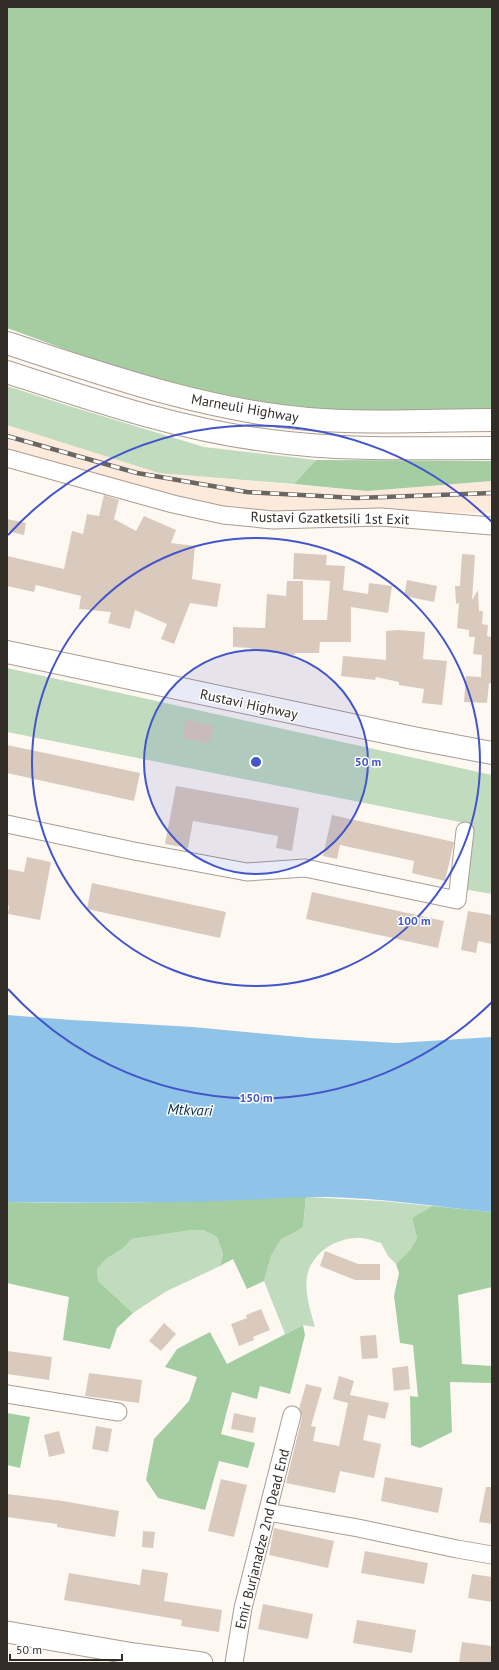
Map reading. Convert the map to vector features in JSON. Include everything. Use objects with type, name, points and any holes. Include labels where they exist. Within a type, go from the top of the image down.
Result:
[{"type":"highway","name":"Marneuli Highway","points":[[7,343],[161,392],[231,408],[308,419],[373,421],[492,420]]},
{"type":"highway","name":"Marneuli Highway","points":[[7,372],[121,408],[187,426],[271,442],[324,446],[492,448]]},
{"type":"highway","name":"Rustavi Highway","points":[[7,652],[383,732],[492,753]]},
{"type":"street","name":"Rustavi Gzatketsili 1st Exit","points":[[7,458],[173,504],[223,515],[273,520],[381,517],[492,526]]},
{"type":"street","points":[[7,824],[134,851],[247,872],[305,868],[457,900],[465,831]]},
{"type":"street","points":[[7,1394],[118,1412]]},
{"type":"street","name":"Emir Burjanadze 2nd Dead End","points":[[234,1663],[243,1608],[292,1415]]},
{"type":"street","points":[[268,1512],[358,1528],[492,1555]]},
{"type":"street","points":[[7,1632],[134,1658],[193,1662]]},
{"type":"shaded area","points":[[7,425],[159,473],[367,491],[492,481],[492,513],[238,511],[7,453]]},
{"type":"green space","points":[[7,7],[492,7],[492,411],[282,410],[141,377],[7,328]]},
{"type":"green space","points":[[7,386],[204,447],[316,460],[294,484],[159,473],[7,425]]},
{"type":"green space","points":[[316,460],[492,461],[492,481],[367,491],[294,484]]},
{"type":"green space","points":[[7,668],[492,775],[492,894],[457,888],[470,824],[7,732]]},
{"type":"green space","points":[[306,1197],[381,1201],[432,1206],[412,1218],[417,1238],[410,1250],[396,1264],[388,1256],[381,1243],[365,1238],[351,1238],[334,1243],[320,1253],[310,1267],[306,1282],[308,1302],[315,1327],[303,1325],[285,1334],[264,1281],[271,1256],[281,1239],[303,1227]]},
{"type":"green space","points":[[306,1197],[303,1227],[281,1239],[271,1256],[264,1281],[247,1289],[233,1259],[220,1266],[223,1254],[217,1237],[203,1230],[192,1230],[132,1239],[122,1249],[106,1259],[97,1269],[98,1281],[133,1313],[117,1328],[110,1349],[63,1340],[69,1297],[7,1283],[7,1202],[75,1203],[210,1201]]},
{"type":"green space","points":[[432,1206],[492,1212],[492,1287],[458,1295],[462,1364],[492,1366],[492,1383],[450,1382],[452,1432],[420,1448],[411,1445],[410,1396],[418,1397],[413,1345],[400,1343],[394,1296],[399,1273],[396,1264],[410,1250],[417,1238],[412,1218]]},
{"type":"green space","points":[[192,1230],[203,1230],[217,1237],[223,1254],[220,1266],[165,1292],[133,1313],[98,1281],[97,1269],[106,1259],[122,1249],[132,1239]]},
{"type":"green space","points":[[303,1325],[305,1335],[290,1394],[260,1386],[257,1399],[232,1392],[221,1434],[255,1443],[248,1468],[219,1461],[205,1510],[158,1498],[146,1480],[154,1439],[189,1401],[197,1377],[165,1367],[177,1349],[210,1332],[227,1364]]},
{"type":"green space","points":[[7,1413],[30,1417],[20,1468],[7,1465]]},
{"type":"water","name":"Mtkvari","points":[[7,1015],[193,1027],[310,1038],[397,1043],[492,1037],[492,1212],[388,1201],[326,1197],[167,1202],[7,1202]]},
{"type":"building","points":[[104,495],[119,500],[114,519],[136,531],[144,516],[176,530],[171,543],[195,546],[192,579],[221,584],[217,607],[190,603],[174,644],[161,639],[167,624],[135,610],[130,629],[108,623],[111,612],[79,609],[81,596],[36,585],[34,592],[7,586],[7,556],[64,569],[72,531],[83,534],[87,514],[99,516]]},
{"type":"building","points":[[7,519],[26,523],[24,535],[7,531]]},
{"type":"building","points":[[294,553],[327,555],[326,565],[345,566],[343,590],[368,594],[369,583],[392,586],[388,613],[351,607],[351,642],[320,642],[319,653],[295,653],[295,655],[250,650],[251,648],[233,647],[233,627],[265,628],[267,594],[286,596],[287,581],[303,581],[303,620],[327,620],[330,581],[293,579]]},
{"type":"building","points":[[462,554],[475,555],[472,600],[478,590],[479,611],[483,611],[482,624],[488,625],[487,636],[492,637],[492,684],[489,683],[487,703],[464,702],[466,676],[481,677],[482,655],[473,654],[475,637],[469,637],[469,630],[457,628],[459,603],[456,604],[455,586],[460,586]]},
{"type":"building","points":[[407,580],[437,586],[434,602],[404,596]]},
{"type":"building","points":[[398,630],[425,632],[423,659],[447,661],[442,705],[422,703],[424,689],[399,685],[399,682],[376,677],[375,680],[341,676],[343,656],[386,660],[386,631]]},
{"type":"building","points":[[186,720],[214,726],[210,743],[183,738]]},
{"type":"building","points":[[7,745],[140,773],[134,801],[7,773]]},
{"type":"building","points":[[176,786],[299,808],[292,851],[276,848],[278,836],[193,821],[188,848],[165,844]]},
{"type":"building","points":[[332,815],[454,842],[445,881],[412,873],[414,861],[340,845],[337,859],[323,856]]},
{"type":"building","points":[[27,857],[51,862],[40,920],[8,914],[7,869],[24,872]]},
{"type":"building","points":[[92,883],[226,912],[220,938],[87,909]]},
{"type":"building","points":[[312,892],[444,921],[438,948],[306,919]]},
{"type":"building","points":[[468,911],[492,915],[492,944],[478,941],[476,953],[461,950]]},
{"type":"building","points":[[325,1251],[358,1264],[380,1264],[380,1280],[355,1280],[320,1266]]},
{"type":"building","points":[[261,1309],[270,1330],[253,1337],[254,1340],[239,1346],[231,1324],[247,1318],[246,1315]]},
{"type":"building","points":[[164,1323],[176,1334],[161,1351],[149,1341]]},
{"type":"building","points":[[376,1335],[378,1358],[362,1359],[360,1336]]},
{"type":"building","points":[[7,1351],[52,1357],[49,1380],[7,1374]]},
{"type":"building","points":[[408,1366],[410,1389],[394,1391],[392,1368]]},
{"type":"building","points":[[89,1373],[142,1380],[139,1403],[85,1396]]},
{"type":"building","points":[[339,1376],[354,1381],[350,1395],[389,1403],[385,1419],[368,1415],[363,1440],[381,1444],[374,1478],[340,1471],[335,1493],[286,1483],[302,1417],[299,1409],[306,1384],[322,1388],[311,1426],[316,1427],[313,1441],[339,1446],[348,1403],[333,1399]]},
{"type":"building","points":[[234,1413],[256,1418],[253,1433],[231,1429]]},
{"type":"building","points":[[96,1426],[112,1429],[108,1452],[92,1449]]},
{"type":"building","points":[[59,1431],[65,1453],[49,1457],[44,1435]]},
{"type":"building","points":[[385,1477],[443,1488],[438,1513],[381,1501]]},
{"type":"building","points":[[221,1479],[247,1485],[234,1537],[208,1531]]},
{"type":"building","points":[[486,1487],[492,1487],[492,1524],[479,1522]]},
{"type":"building","points":[[7,1494],[63,1501],[119,1511],[115,1537],[57,1527],[57,1524],[7,1517]]},
{"type":"building","points":[[274,1528],[334,1541],[328,1568],[269,1555]]},
{"type":"building","points":[[143,1531],[155,1532],[153,1548],[142,1547]]},
{"type":"building","points":[[365,1551],[428,1563],[424,1584],[361,1573]]},
{"type":"building","points":[[142,1569],[168,1573],[164,1601],[222,1610],[219,1632],[181,1626],[182,1620],[64,1600],[69,1573],[140,1585]]},
{"type":"building","points":[[472,1574],[492,1577],[492,1602],[468,1598]]},
{"type":"building","points":[[263,1604],[313,1614],[308,1639],[258,1629]]},
{"type":"building","points":[[357,1620],[416,1630],[412,1653],[353,1643]]},
{"type":"building","points":[[462,1642],[492,1646],[492,1663],[459,1663]]},
{"type":"railway","points":[[7,436],[137,473],[247,492],[357,498],[492,493]]}]
